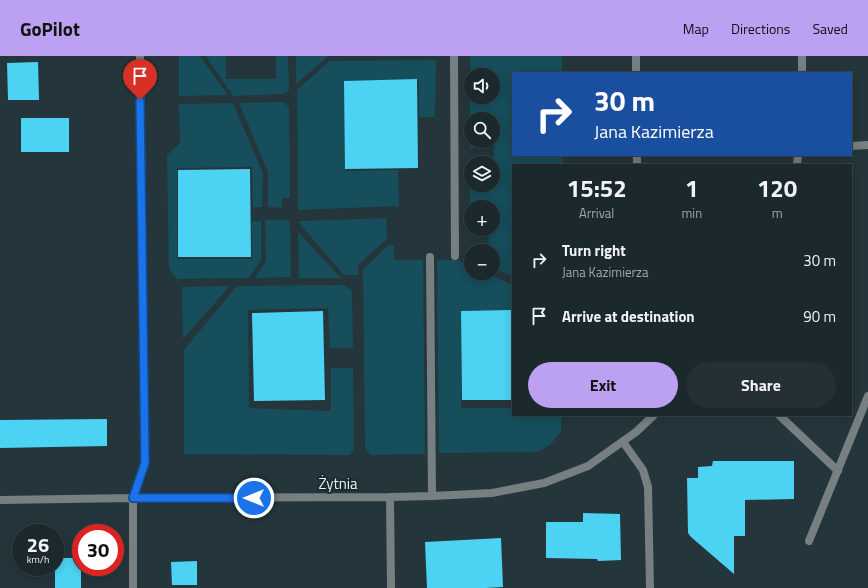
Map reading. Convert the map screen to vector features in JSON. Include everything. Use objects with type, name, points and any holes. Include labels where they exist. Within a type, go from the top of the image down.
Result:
[{"type":"street","points":[[133,588],[133,498],[145,463],[140,56]]},
{"type":"street","points":[[454,56],[455,256]]},
{"type":"street","points":[[636,56],[636,72]]},
{"type":"street","points":[[802,56],[802,72]]},
{"type":"street","points":[[852,146],[868,145]]},
{"type":"street","points":[[430,257],[432,496]]},
{"type":"street","points":[[809,540],[868,396]]},
{"type":"street","name":"Żytnia","points":[[0,500],[390,497],[492,493],[544,483],[588,466],[636,432],[653,416]]},
{"type":"street","points":[[780,416],[838,471]]},
{"type":"street","points":[[623,442],[643,470],[648,487],[650,588]]},
{"type":"street","points":[[390,497],[392,588]]},
{"type":"shaded area","points":[[179,56],[200,56],[228,95],[179,96]]},
{"type":"shaded area","points":[[206,56],[226,56],[226,79],[276,79],[276,56],[288,56],[289,90],[284,94],[233,96]]},
{"type":"shaded area","points":[[296,56],[328,56],[296,84]]},
{"type":"shaded area","points":[[470,56],[562,56],[562,72],[512,72],[512,156],[563,156],[563,164],[512,164],[512,276],[500,270],[500,244],[489,244],[489,236],[500,236],[500,200],[470,200],[470,192],[500,192],[500,156],[494,156],[494,148],[500,148],[500,112],[470,112],[470,104],[500,104],[500,68],[470,68]]},
{"type":"shaded area","points":[[436,60],[435,117],[419,117],[419,80],[346,81],[346,171],[398,170],[399,206],[298,210],[297,90],[330,61]]},
{"type":"shaded area","points":[[283,102],[289,107],[290,198],[282,198],[282,208],[268,207],[268,172],[239,103]]},
{"type":"shaded area","points":[[233,103],[263,173],[262,207],[253,207],[252,167],[177,168],[177,259],[252,259],[252,221],[261,221],[261,260],[249,278],[177,279],[169,269],[167,155],[180,143],[179,104]]},
{"type":"shaded area","points":[[386,218],[387,239],[358,265],[358,275],[344,275],[299,223],[299,221]]},
{"type":"shaded area","points":[[265,220],[290,220],[291,277],[255,278],[266,261]]},
{"type":"shaded area","points":[[298,232],[341,278],[299,278]]},
{"type":"shaded area","points":[[388,246],[394,246],[394,260],[423,260],[425,454],[371,455],[365,449],[363,269]]},
{"type":"shaded area","points":[[437,260],[457,260],[464,263],[464,280],[500,279],[512,285],[512,310],[461,311],[461,408],[512,408],[512,416],[561,416],[561,432],[550,445],[537,452],[439,453]]},
{"type":"shaded area","points":[[345,285],[352,292],[353,348],[330,348],[328,308],[248,310],[249,408],[331,411],[331,368],[353,368],[354,449],[350,455],[184,454],[184,350],[237,286]]},
{"type":"shaded area","points":[[230,286],[183,339],[182,287]]},
{"type":"building","points":[[38,62],[39,100],[8,100],[7,63]]},
{"type":"building","points":[[417,79],[418,168],[345,169],[344,81]]},
{"type":"building","points":[[21,118],[69,118],[69,152],[21,152]]},
{"type":"building","points":[[250,169],[251,257],[178,257],[178,170]]},
{"type":"building","points":[[512,310],[512,400],[462,400],[461,311]]},
{"type":"building","points":[[323,311],[325,400],[254,401],[252,313]]},
{"type":"building","points":[[107,419],[107,446],[0,448],[0,420]]},
{"type":"building","points":[[713,461],[794,461],[794,499],[745,500],[745,536],[734,536],[734,574],[688,533],[687,478],[698,478],[698,467],[712,466]]},
{"type":"building","points":[[583,513],[620,514],[621,560],[598,561],[597,559],[546,558],[546,522],[583,522]]},
{"type":"building","points":[[501,538],[503,587],[427,588],[425,542]]},
{"type":"building","points":[[64,558],[72,558],[72,576],[81,576],[81,588],[55,588],[55,576],[64,576]]},
{"type":"building","points":[[197,561],[197,585],[172,585],[171,562]]},
{"type":"route","points":[[140,100],[145,463],[133,498],[254,498]]}]
